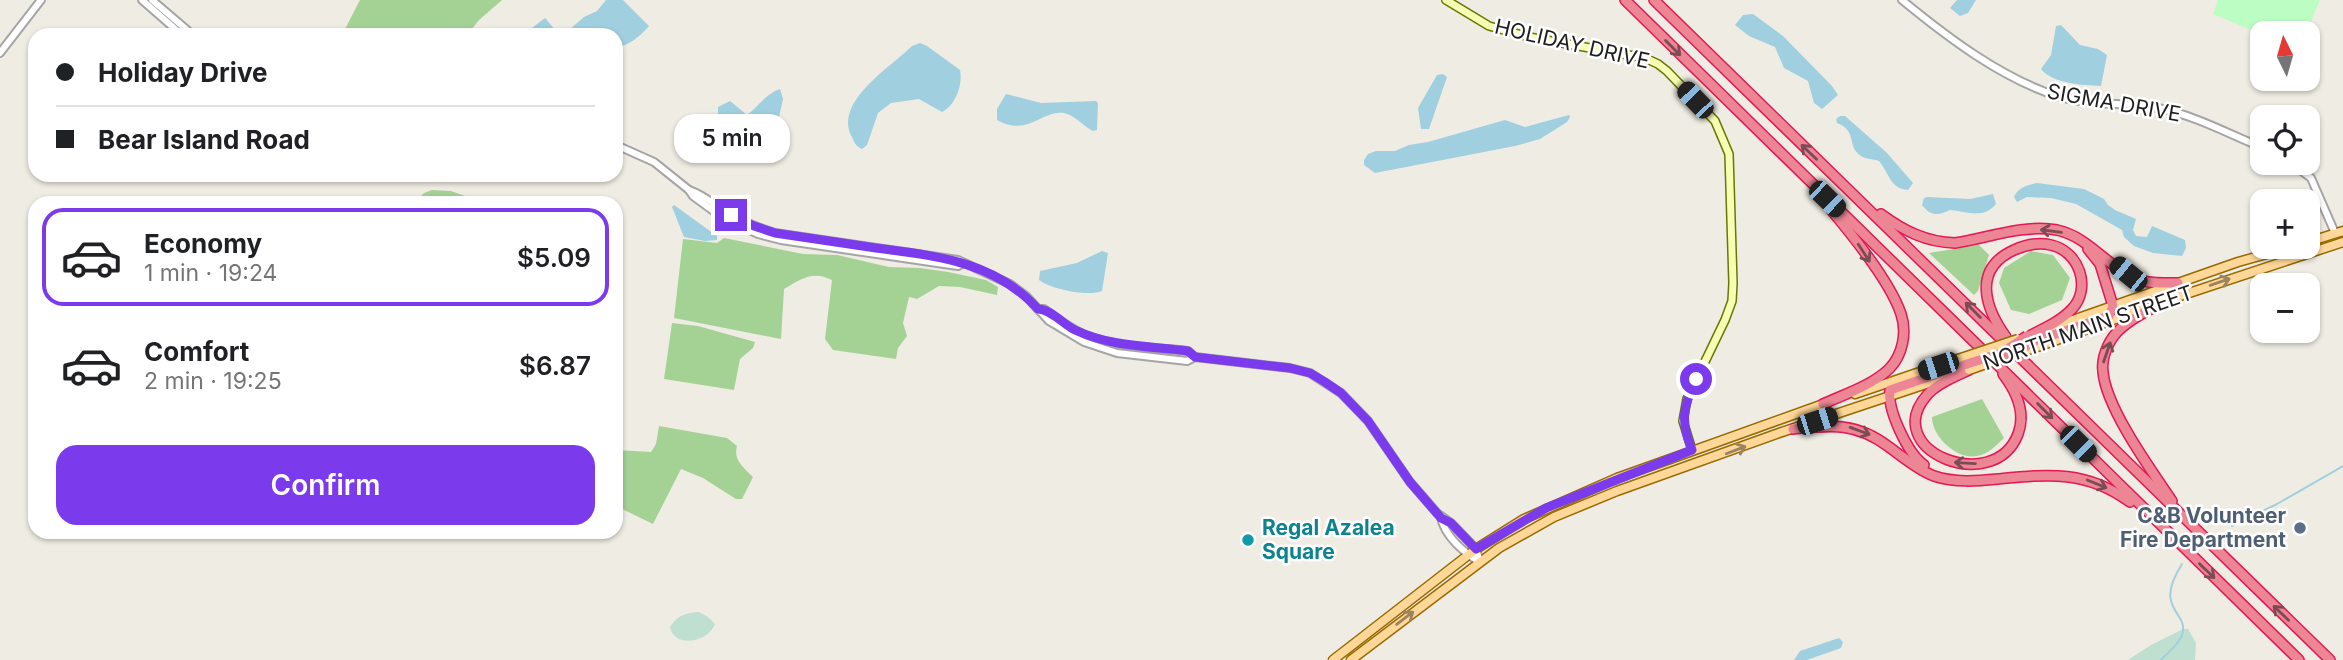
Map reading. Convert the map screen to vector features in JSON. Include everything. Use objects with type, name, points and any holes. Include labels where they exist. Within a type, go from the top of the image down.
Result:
[{"type":"highway","points":[[1625,0],[2299,660]]},
{"type":"highway","points":[[1654,0],[2330,660]]},
{"type":"highway","points":[[1807,180],[1853,236],[1901,312],[1903,324],[1903,343],[1891,367],[1863,387],[1823,404]]},
{"type":"highway","points":[[1848,190],[1896,226],[1929,240],[1955,243],[2036,229],[2057,230],[2077,237],[2138,279],[2178,283]]},
{"type":"highway","points":[[1956,480],[1931,471],[1917,461],[1906,442],[1889,397],[1891,390],[2001,353],[2033,339],[2109,316],[2113,306],[2100,264],[2077,237]]},
{"type":"highway","points":[[2003,359],[2033,339],[2059,320],[2079,300],[2081,274],[2076,262],[2066,252],[2052,245],[2035,244],[2009,252],[1997,261],[1987,279],[1986,291],[1991,312],[2021,359]]},
{"type":"highway","points":[[2174,299],[2141,315],[2117,332],[2108,344],[2102,371],[2106,388],[2126,427],[2185,520]]},
{"type":"highway","points":[[1964,365],[1929,393],[1919,406],[1916,421],[1919,436],[1936,456],[1965,464],[1980,463],[1995,458],[2015,441],[2022,418],[2014,392],[1980,346]]},
{"type":"highway","points":[[1793,429],[1841,425],[1855,428],[1883,442],[1934,476],[1956,480],[2063,475],[2084,479],[2119,494],[2157,522]]},
{"type":"main road","name":"HOLIDAY DRIVE","points":[[1446,0],[1489,26],[1529,37],[1632,55],[1658,64],[1715,121],[1729,154],[1732,302],[1687,399],[1683,421],[1692,450]]},
{"type":"main road","points":[[2320,238],[2339,232],[2341,243]]},
{"type":"main road","name":"NORTH MAIN STREET","points":[[2033,339],[2174,299],[2341,243]]},
{"type":"main road","name":"NORTH MAIN STREET","points":[[2113,306],[2254,259]]},
{"type":"main road","name":"NORTH MAIN STREET","points":[[1333,660],[1476,549],[1546,508],[1692,450],[1823,404],[1964,365],[2003,359]]},
{"type":"main road","points":[[1351,660],[1480,562],[1520,535],[1554,517],[1617,491],[1889,397]]},
{"type":"main road","points":[[1692,450],[1696,464]]},
{"type":"street","points":[[0,53],[41,0]]},
{"type":"street","points":[[142,0],[175,28]]},
{"type":"street","points":[[152,0],[184,28]]},
{"type":"street","name":"SIGMA DRIVE","points":[[1902,0],[1983,59],[2034,88],[2082,102],[2137,105],[2179,113],[2250,143]]},
{"type":"street","points":[[623,148],[654,162],[689,190],[699,193],[731,215],[754,226],[775,233],[958,260],[1000,278],[1026,296],[1049,321],[1084,342],[1117,353],[1187,361],[1195,357],[1290,368],[1310,373],[1341,393],[1368,421],[1410,482],[1441,518],[1451,523],[1476,549],[1480,562]]},
{"type":"street","points":[[2307,175],[2339,232]]},
{"type":"street","points":[[1038,309],[1044,309],[1088,336],[1114,343],[1188,351],[1195,357]]},
{"type":"street","points":[[1441,518],[1443,528],[1468,555],[1480,562]]},
{"type":"green space","points":[[360,0],[502,0],[473,28],[346,28]]},
{"type":"green space","points":[[2218,0],[2320,0],[2311,21],[2250,21],[2250,30],[2213,14]]},
{"type":"green space","points":[[432,190],[451,191],[465,196],[421,196]]},
{"type":"green space","points":[[724,238],[803,254],[837,255],[889,267],[948,272],[986,280],[998,287],[997,295],[960,287],[939,286],[917,299],[909,297],[903,323],[907,336],[898,348],[896,359],[833,350],[825,339],[832,280],[825,277],[802,279],[784,289],[781,339],[674,318],[683,239],[717,243]]},
{"type":"green space","points":[[1979,245],[1989,255],[1978,291],[1974,295],[1929,253]]},
{"type":"green space","points":[[2031,251],[2053,255],[2070,278],[2062,300],[2029,314],[2011,310],[1999,283],[2004,268]]},
{"type":"green space","points":[[672,323],[698,326],[755,342],[753,348],[740,359],[734,390],[664,379]]},
{"type":"green space","points":[[1982,399],[2004,438],[1981,455],[1969,456],[1954,451],[1936,432],[1932,417]]},
{"type":"green space","points":[[659,426],[727,438],[737,446],[738,459],[753,477],[742,499],[736,499],[703,478],[681,469],[653,524],[623,509],[623,450],[651,452],[656,444]]},
{"type":"green space","points":[[699,612],[715,624],[712,630],[699,639],[692,640],[684,640],[673,634],[670,627],[679,617]]},
{"type":"green space","points":[[2188,629],[2196,643],[2195,660],[2128,660],[2151,645]]},
{"type":"water","points":[[606,0],[623,0],[649,26],[623,46],[623,28],[571,28],[584,17],[597,11]]},
{"type":"water","points":[[1957,0],[1976,0],[1968,13],[1960,16],[1950,8]]},
{"type":"water","points":[[1753,14],[1783,36],[1832,86],[1838,95],[1822,109],[1814,103],[1808,81],[1784,68],[1775,47],[1749,36],[1735,25],[1743,15]]},
{"type":"water","points":[[545,18],[554,28],[532,28]]},
{"type":"water","points":[[2061,25],[2080,45],[2098,49],[2107,55],[2101,86],[2061,81],[2041,69],[2051,55],[2056,26]]},
{"type":"water","points":[[920,43],[960,70],[955,99],[942,112],[919,99],[891,103],[878,113],[867,145],[860,148],[854,141],[848,124],[850,111],[857,98],[912,46]]},
{"type":"water","points":[[1443,74],[1447,77],[1429,129],[1421,129],[1418,108],[1437,75]]},
{"type":"water","points":[[780,89],[783,99],[773,145],[745,143],[718,116],[718,107],[730,101],[747,115]]},
{"type":"water","points":[[1006,94],[1041,103],[1096,101],[1097,130],[1093,131],[1070,115],[1061,113],[1028,124],[1009,125],[997,120],[997,109]]},
{"type":"water","points":[[1569,115],[1567,122],[1540,139],[1515,146],[1375,173],[1364,165],[1368,154],[1376,151],[1395,151],[1505,120],[1525,127]]},
{"type":"water","points":[[1845,116],[1887,153],[1913,183],[1908,190],[1893,183],[1879,161],[1863,157],[1857,152],[1848,130],[1837,123],[1836,119]]},
{"type":"water","points":[[2037,183],[2084,189],[2104,199],[2115,210],[2136,219],[2133,230],[2136,236],[2147,237],[2152,226],[2185,240],[2186,248],[2182,256],[2153,253],[2134,246],[2124,237],[2122,230],[2076,204],[2051,198],[2027,197],[2017,202],[2014,197],[2018,191]]},
{"type":"water","points":[[1993,194],[1996,204],[1980,213],[1950,210],[1934,214],[1922,205],[1927,197],[1970,199]]},
{"type":"water","points":[[674,205],[717,236],[717,240],[684,237],[672,207]]},
{"type":"water","points":[[1102,251],[1108,253],[1102,291],[1070,291],[1039,280],[1040,271],[1077,263]]},
{"type":"water","points":[[1839,638],[1843,642],[1841,648],[1807,660],[1794,660],[1800,651]]},
{"type":"waterway","points":[[2232,526],[2343,466]]},
{"type":"waterway","points":[[2222,540],[2228,533]]},
{"type":"waterway","points":[[2161,660],[2182,635],[2183,627],[2171,601],[2170,592],[2182,564]]},
{"type":"place","name":"C&B Volunteer Fire Department","points":[[2300,528]]},
{"type":"place","name":"Regal Azalea Square","points":[[1248,540]]},
{"type":"route","points":[[731,215],[775,233],[958,260],[1000,278],[1026,296],[1038,309],[1044,309],[1088,336],[1114,343],[1188,351],[1195,357],[1290,368],[1310,373],[1341,393],[1368,421],[1410,482],[1441,518],[1451,523],[1476,549],[1546,508],[1692,450],[1683,421],[1687,399],[1696,379]]}]
